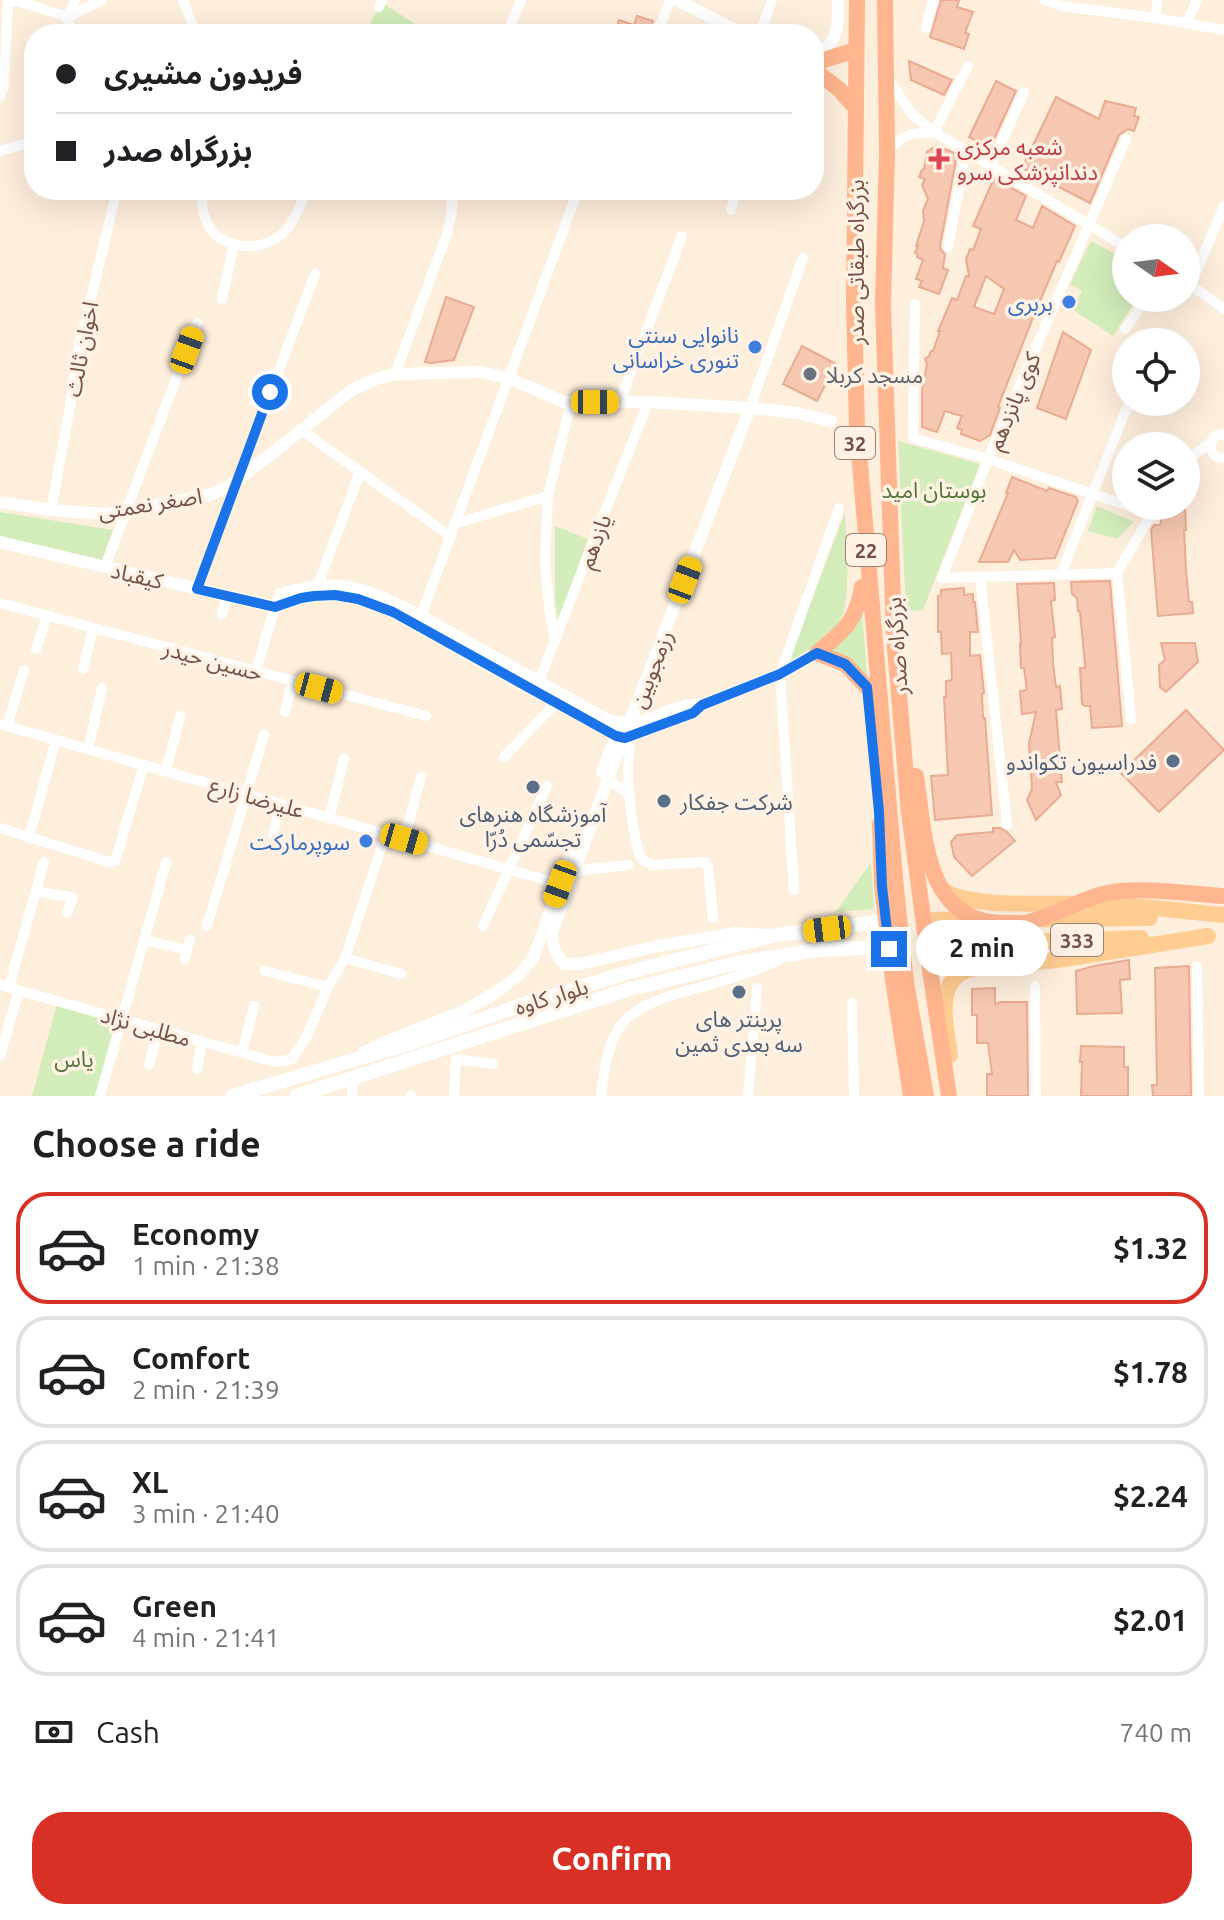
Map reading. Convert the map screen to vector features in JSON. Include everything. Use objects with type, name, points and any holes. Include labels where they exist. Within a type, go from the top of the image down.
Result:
[{"type":"highway","name":"بزرگراه صدر","points":[[856,0],[852,104],[854,432],[867,687],[879,812],[882,886],[911,1096]]},
{"type":"highway","name":"بزرگراه طبقاتی صدر","points":[[856,0],[854,272],[857,429],[896,889],[906,982],[926,1096]]},
{"type":"highway","name":"بزرگراه صدر","points":[[884,0],[887,151],[883,304],[894,636],[909,813],[949,1096]]},
{"type":"highway","name":"بزرگراه طبقاتی صدر","points":[[884,0],[880,304],[882,431],[892,636],[914,891],[926,978],[949,1096]]},
{"type":"highway","points":[[824,58],[853,51]]},
{"type":"highway","points":[[824,78],[852,104]]},
{"type":"highway","points":[[862,587],[851,621],[817,653],[845,664],[867,687]]},
{"type":"highway","points":[[892,636],[935,880],[941,891],[965,915],[988,923],[1030,922],[1114,892],[1224,896]]},
{"type":"main road","points":[[909,813],[931,876],[938,887],[950,895],[980,902],[1095,904],[1224,916]]},
{"type":"main road","name":"333","points":[[928,920],[1224,916]]},
{"type":"main road","name":"بلوار کاوه","points":[[232,1096],[418,1041],[626,973],[776,935],[878,922]]},
{"type":"main road","points":[[949,1096],[945,1003],[947,988],[958,975],[970,969],[1065,959],[1216,936]]},
{"type":"main road","name":"333","points":[[930,945],[1216,936]]},
{"type":"main road","name":"بلوار کاوه","points":[[296,1096],[630,989],[737,963],[798,953],[880,947]]},
{"type":"street","points":[[0,96],[4,86],[11,0],[36,4],[68,17],[102,0]]},
{"type":"street","points":[[68,24],[75,0]]},
{"type":"street","points":[[183,0],[193,24]]},
{"type":"street","points":[[511,24],[521,0]]},
{"type":"street","points":[[661,24],[670,0]]},
{"type":"street","points":[[677,0],[724,24]]},
{"type":"street","points":[[764,24],[772,0]]},
{"type":"street","points":[[824,51],[832,43],[838,25],[838,0]]},
{"type":"street","points":[[926,28],[933,0]]},
{"type":"street","points":[[1044,0],[1062,6],[1224,30]]},
{"type":"street","points":[[1156,18],[1157,0]]},
{"type":"street","points":[[1187,23],[1197,0]]},
{"type":"street","points":[[934,132],[968,66]]},
{"type":"street","points":[[886,74],[911,113],[934,132],[1112,239]]},
{"type":"street","points":[[991,166],[1024,92]]},
{"type":"street","points":[[887,151],[901,137],[911,133],[934,132]]},
{"type":"street","name":"کوی پانزدهم","points":[[980,577],[942,578],[988,459],[1126,139]]},
{"type":"street","points":[[0,151],[24,145]]},
{"type":"street","points":[[948,247],[966,151]]},
{"type":"street","name":"اخوان ثالث","points":[[51,510],[77,356],[115,200]]},
{"type":"street","points":[[202,200],[208,225],[218,237],[249,247],[268,243],[281,234],[292,221],[301,200]]},
{"type":"street","points":[[395,374],[447,234],[452,200]]},
{"type":"street","points":[[419,621],[574,200]]},
{"type":"street","points":[[731,210],[734,200]]},
{"type":"street","points":[[1200,257],[1224,206]]},
{"type":"street","points":[[620,401],[682,236]]},
{"type":"street","points":[[222,299],[234,244]]},
{"type":"street","points":[[750,408],[803,258]]},
{"type":"street","points":[[197,589],[315,274]]},
{"type":"street","points":[[1200,292],[1224,309]]},
{"type":"street","points":[[915,304],[913,438],[1112,500]]},
{"type":"street","points":[[105,567],[197,323]]},
{"type":"street","name":"اصغر نعمتی","points":[[0,502],[94,514],[213,494],[237,481],[353,389],[395,374],[491,373],[558,400],[571,402],[620,401],[750,408],[797,413],[831,421]]},
{"type":"street","points":[[555,640],[545,561],[548,496],[571,402]]},
{"type":"street","name":"یازدهم","points":[[537,687],[648,402]]},
{"type":"street","name":"رزمجوبین","points":[[338,1065],[464,1011],[518,976],[533,958],[750,408]]},
{"type":"street","points":[[1061,574],[1123,416]]},
{"type":"street","points":[[300,429],[360,472],[452,530]]},
{"type":"street","points":[[1219,435],[1213,454],[1224,459]]},
{"type":"street","points":[[1200,450],[1219,435]]},
{"type":"street","points":[[316,591],[360,472]]},
{"type":"street","points":[[452,530],[548,496]]},
{"type":"street","points":[[794,890],[780,674],[839,508]]},
{"type":"street","points":[[1131,719],[1117,573],[1147,520]]},
{"type":"street","name":"کیقباد","points":[[0,542],[275,607]]},
{"type":"street","points":[[1007,824],[980,577],[1117,573]]},
{"type":"street","points":[[256,671],[275,607],[316,591],[358,599],[419,621],[537,687],[608,720],[624,733],[639,853],[647,863],[656,865],[705,862],[713,918]]},
{"type":"street","points":[[222,614],[227,596]]},
{"type":"street","name":"حسین حیدر","points":[[0,603],[426,716]]},
{"type":"street","points":[[36,649],[47,616]]},
{"type":"street","points":[[83,669],[93,628]]},
{"type":"street","points":[[537,687],[556,703],[624,733],[651,730],[693,713],[702,705],[780,674],[817,653]]},
{"type":"street","points":[[3,725],[24,670]]},
{"type":"street","points":[[285,712],[293,681]]},
{"type":"street","points":[[88,749],[102,688]]},
{"type":"street","points":[[504,757],[556,703]]},
{"type":"street","name":"رزمجوبین","points":[[702,705],[688,704],[646,720],[624,733],[574,871],[564,885],[552,943],[556,955],[564,964],[580,964],[658,946],[736,933],[776,935]]},
{"type":"street","points":[[166,771],[180,716]]},
{"type":"street","name":"علیرضا زارع","points":[[3,725],[564,885]]},
{"type":"street","points":[[207,926],[264,735]]},
{"type":"street","points":[[29,838],[56,740]]},
{"type":"street","points":[[329,818],[344,759]]},
{"type":"street","points":[[0,828],[109,862],[115,861],[144,765]]},
{"type":"street","points":[[404,839],[421,777]]},
{"type":"street","points":[[608,779],[630,795]]},
{"type":"street","points":[[483,926],[547,786]]},
{"type":"street","points":[[273,835],[280,804]]},
{"type":"street","points":[[265,971],[328,987],[345,958],[386,834]]},
{"type":"street","points":[[0,1056],[10,988],[44,862]]},
{"type":"street","points":[[100,1096],[166,863]]},
{"type":"street","points":[[574,871],[628,865]]},
{"type":"street","points":[[36,891],[73,898],[67,913]]},
{"type":"street","points":[[144,940],[186,955],[190,939]]},
{"type":"street","points":[[601,1096],[610,1046],[622,1024],[638,1010],[798,953]]},
{"type":"street","points":[[345,958],[401,974]]},
{"type":"street","points":[[1197,966],[1199,1096]]},
{"type":"street","points":[[1035,986],[1036,1096]]},
{"type":"street","name":"مطلبی نژاد","points":[[10,988],[275,1062],[292,1059],[306,1038],[328,987]]},
{"type":"street","points":[[748,1096],[757,988]]},
{"type":"street","points":[[852,1003],[854,1096]]},
{"type":"street","points":[[242,1053],[254,1006]]},
{"type":"street","points":[[149,1065],[158,1030]]},
{"type":"street","points":[[197,1069],[202,1042]]},
{"type":"street","points":[[454,1096],[456,1059],[494,1064]]},
{"type":"street","points":[[352,1096],[353,1084]]},
{"type":"green space","points":[[381,2],[415,24],[370,24]]},
{"type":"green space","points":[[1091,241],[1112,252],[1112,312],[1128,312],[1118,328],[1112,328],[1112,335],[1072,309],[1082,291],[1070,284]]},
{"type":"green space","name":"بوستان امید","points":[[898,441],[980,464],[923,610],[906,611]]},
{"type":"green space","points":[[1097,506],[1112,512],[1112,520],[1134,522],[1117,539],[1088,531]]},
{"type":"green space","points":[[0,512],[113,530],[102,560],[0,536]]},
{"type":"green space","points":[[845,512],[848,571],[843,615],[828,635],[788,663]]},
{"type":"green space","points":[[555,526],[588,539],[558,622],[555,599]]},
{"type":"green space","points":[[862,609],[867,676],[825,652],[858,623]]},
{"type":"green space","points":[[871,862],[874,909],[836,912]]},
{"type":"green space","name":"یاس","points":[[57,1004],[117,1020],[96,1096],[32,1096]]},
{"type":"building","points":[[941,0],[959,0],[957,7],[973,12],[965,33],[969,34],[964,49],[930,37]]},
{"type":"building","points":[[637,16],[653,21],[652,24],[634,24]]},
{"type":"building","points":[[909,61],[952,80],[944,95],[911,80]]},
{"type":"building","points":[[996,81],[1016,91],[990,148],[969,137]]},
{"type":"building","points":[[1056,97],[1099,119],[1105,101],[1136,108],[1134,116],[1139,117],[1134,131],[1128,129],[1119,135],[1090,203],[1022,168]]},
{"type":"building","points":[[935,146],[957,155],[940,246],[945,254],[943,268],[948,270],[939,294],[919,287],[922,281],[916,279],[923,260],[915,253],[928,199],[922,185],[925,179],[919,177],[927,152]]},
{"type":"building","points":[[994,178],[1026,196],[1016,220],[1033,228],[1042,206],[1075,226],[1032,320],[990,435],[980,441],[961,434],[962,430],[957,428],[962,416],[945,411],[937,432],[922,427],[925,359],[933,351],[952,298],[957,300],[966,276],[969,277],[966,259],[981,229],[973,226]],"holes":[[[986,276],[1004,289],[994,314],[974,307]]]},
{"type":"building","points":[[446,297],[474,307],[454,360],[425,362]]},
{"type":"building","points":[[1063,332],[1091,350],[1066,419],[1037,408]]},
{"type":"building","name":"مسجد کربلا","points":[[802,346],[836,364],[817,401],[783,384]]},
{"type":"building","points":[[1012,477],[1047,491],[1049,488],[1076,497],[1078,501],[1055,558],[1020,560],[1014,550],[1008,562],[979,562]]},
{"type":"building","points":[[1161,520],[1186,520],[1186,571],[1193,613],[1158,616],[1151,530],[1154,525],[1160,525]]},
{"type":"building","points":[[1110,581],[1122,726],[1092,728],[1090,706],[1082,704],[1080,668],[1085,668],[1085,665],[1080,612],[1077,598],[1072,594],[1071,582]]},
{"type":"building","points":[[1054,583],[1055,600],[1051,601],[1055,637],[1052,638],[1053,663],[1056,687],[1060,686],[1062,709],[1056,710],[1062,782],[1056,782],[1061,795],[1036,820],[1027,800],[1032,789],[1029,743],[1036,712],[1022,714],[1020,691],[1027,690],[1024,668],[1021,668],[1017,584]]},
{"type":"building","points":[[964,588],[964,595],[973,594],[975,602],[978,632],[970,632],[970,656],[980,655],[992,815],[935,820],[931,776],[948,775],[944,697],[946,681],[952,680],[951,653],[942,654],[941,632],[938,632],[938,596],[941,596],[941,590]]},
{"type":"building","points":[[1161,643],[1195,643],[1198,662],[1166,692],[1160,687],[1159,665],[1165,660]]},
{"type":"building","name":"فدراسیون تکواندو","points":[[1186,710],[1224,750],[1159,812],[1121,773]]},
{"type":"building","points":[[993,828],[1007,832],[1015,841],[972,876],[954,857],[951,842],[957,835],[993,832]]},
{"type":"building","points":[[1129,960],[1130,979],[1120,980],[1122,1013],[1077,1014],[1076,971]]},
{"type":"building","points":[[1189,966],[1191,1096],[1153,1096],[1152,1085],[1157,1085],[1155,968]]},
{"type":"building","points":[[995,988],[995,1004],[1027,1002],[1028,1096],[987,1096],[987,1074],[992,1074],[988,1043],[977,1043],[977,1015],[972,1015],[972,989]]},
{"type":"building","points":[[1081,1046],[1124,1047],[1128,1096],[1081,1096]]},
{"type":"place","name":"شعبه مرکزی دندانپزشکی سرو","points":[[939,159]]},
{"type":"place","name":"بربری","points":[[1069,302]]},
{"type":"place","name":"نانوایی سنتی تنوری خراسانی","points":[[755,347]]},
{"type":"place","name":"مسجد کربلا","points":[[810,374]]},
{"type":"place","name":"فدراسیون تکواندو","points":[[1173,761]]},
{"type":"place","name":"آموزشگاه هنرهای تجسّمی دُرّا","points":[[533,787]]},
{"type":"place","name":"شرکت جفکار","points":[[664,801]]},
{"type":"place","name":"سوپرمارکت","points":[[366,841]]},
{"type":"place","name":"پرینتر های سه بعدی ثمین","points":[[739,992]]},
{"type":"route","points":[[270,392],[197,589],[275,607],[314,596],[335,595],[358,599],[393,612],[616,736],[625,738],[693,713],[702,705],[780,674],[817,653],[845,664],[867,687],[889,949]]}]
